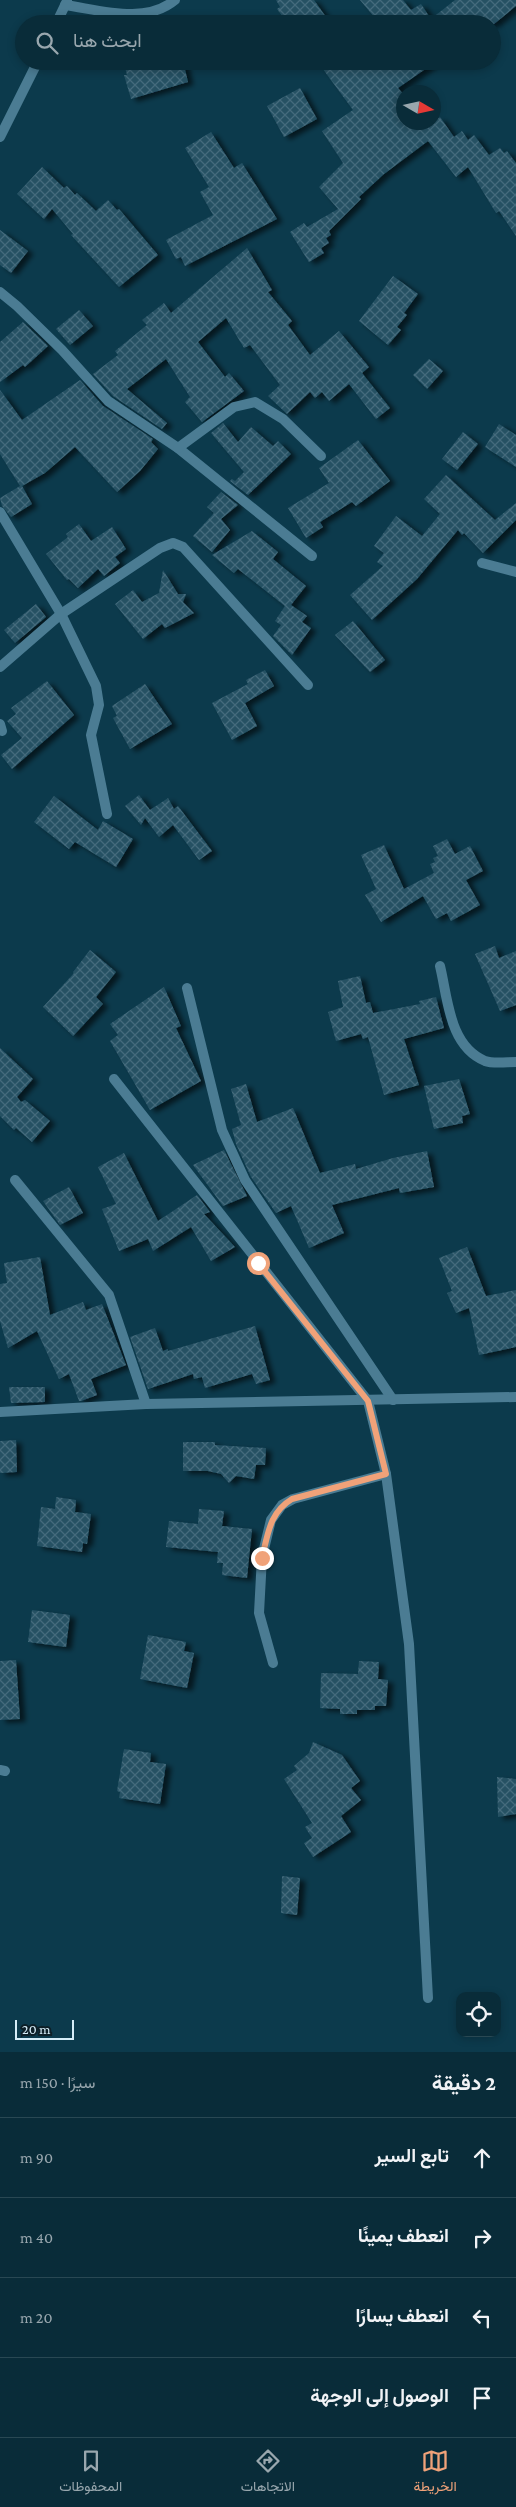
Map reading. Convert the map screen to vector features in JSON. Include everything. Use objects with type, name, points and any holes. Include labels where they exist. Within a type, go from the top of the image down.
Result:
[{"type":"street","points":[[61,15],[67,3],[138,14],[154,13],[175,0]]},
{"type":"street","points":[[0,137],[34,70]]},
{"type":"street","points":[[0,292],[62,350],[108,401],[178,448],[312,556]]},
{"type":"street","points":[[178,448],[234,407],[255,402],[283,419],[322,456]]},
{"type":"street","points":[[0,512],[61,614],[96,686],[99,705],[91,735],[107,814]]},
{"type":"street","points":[[0,667],[61,614],[160,548],[173,543],[183,548],[308,685]]},
{"type":"street","points":[[482,563],[516,572]]},
{"type":"street","points":[[440,966],[455,1030],[466,1049],[486,1061],[516,1062]]},
{"type":"street","points":[[188,988],[222,1130],[245,1180],[392,1400]]},
{"type":"street","points":[[114,1079],[368,1401],[386,1474],[409,1644],[428,1998]]},
{"type":"street","points":[[15,1180],[109,1294],[146,1404]]},
{"type":"street","points":[[0,1412],[146,1404],[516,1397]]},
{"type":"street","points":[[273,1663],[259,1613],[262,1558],[271,1520],[282,1505],[292,1499],[386,1474]]},
{"type":"building","points":[[276,0],[314,0],[325,15],[281,15],[277,9],[280,7]]},
{"type":"building","points":[[360,0],[403,0],[411,10],[421,4],[428,15],[372,15]]},
{"type":"building","points":[[455,0],[516,0],[516,6],[501,18],[501,15],[436,15]]},
{"type":"building","points":[[126,70],[185,70],[188,82],[131,99],[124,75],[127,75]]},
{"type":"building","points":[[324,70],[424,70],[402,85],[396,85],[396,130],[441,130],[441,118],[454,137],[462,131],[468,140],[474,135],[489,155],[500,148],[504,153],[507,151],[516,163],[516,236],[499,211],[496,213],[468,167],[456,177],[428,141],[384,174],[359,197],[361,199],[329,231],[331,235],[326,238],[329,243],[321,248],[324,253],[309,262],[290,232],[304,223],[307,227],[338,209],[319,187],[343,163],[322,131],[353,110]]},
{"type":"building","points":[[300,88],[317,119],[284,137],[267,106]]},
{"type":"building","points":[[211,132],[234,168],[242,163],[277,219],[185,266],[181,257],[176,259],[166,240],[213,215],[200,192],[209,187],[185,148]]},
{"type":"building","points":[[42,167],[64,188],[67,186],[75,195],[77,193],[96,211],[108,200],[117,210],[119,209],[158,255],[119,287],[71,235],[73,234],[52,209],[44,219],[17,194]]},
{"type":"building","points":[[0,230],[28,251],[11,273],[0,265]]},
{"type":"building","points":[[247,248],[272,290],[268,292],[292,321],[288,325],[310,355],[339,331],[369,367],[362,373],[390,408],[376,419],[349,384],[329,401],[322,392],[315,398],[310,392],[287,414],[268,396],[280,385],[250,345],[244,348],[226,318],[198,342],[225,377],[229,373],[244,391],[202,422],[185,402],[190,397],[166,359],[127,389],[167,423],[162,429],[113,396],[93,374],[118,355],[115,351],[147,325],[142,320],[164,303],[171,313]]},
{"type":"building","points":[[393,276],[418,294],[404,313],[407,315],[397,327],[401,330],[388,345],[359,321]]},
{"type":"building","points":[[79,310],[93,326],[70,345],[56,329]]},
{"type":"building","points":[[23,322],[48,346],[25,367],[23,365],[0,382],[0,342]]},
{"type":"building","points":[[429,359],[443,371],[427,389],[413,375]]},
{"type":"building","points":[[80,380],[103,406],[153,439],[151,442],[158,449],[140,471],[117,492],[75,447],[45,473],[22,486],[32,504],[11,517],[2,506],[0,498],[20,486],[0,454],[0,390],[22,420]]},
{"type":"building","points":[[223,423],[238,442],[251,427],[273,446],[278,441],[291,454],[248,495],[230,481],[232,479],[235,481],[244,472],[211,433]]},
{"type":"building","points":[[499,424],[516,435],[516,467],[485,447]]},
{"type":"building","points":[[463,432],[478,444],[457,470],[442,459]]},
{"type":"building","points":[[358,440],[390,481],[356,506],[352,502],[320,522],[323,527],[306,538],[288,508],[329,483],[319,468]]},
{"type":"building","points":[[446,475],[495,520],[516,503],[516,520],[483,553],[464,533],[462,535],[458,530],[417,579],[372,620],[350,595],[383,566],[377,562],[384,553],[374,546],[396,516],[422,536],[440,514],[424,499]]},
{"type":"building","points":[[221,492],[238,505],[221,519],[230,530],[212,552],[193,536],[214,513],[207,507]]},
{"type":"building","points":[[79,524],[91,541],[112,527],[126,549],[115,557],[120,563],[104,576],[98,569],[78,588],[69,579],[67,580],[46,554],[68,537],[66,534]]},
{"type":"building","points":[[252,531],[278,552],[273,559],[306,586],[291,605],[307,616],[302,622],[311,628],[292,655],[273,636],[281,625],[275,621],[285,606],[238,569],[234,573],[212,555]]},
{"type":"building","points":[[163,570],[178,594],[186,594],[183,602],[194,613],[165,628],[162,624],[143,639],[115,604],[133,590],[142,602],[159,593]]},
{"type":"building","points":[[36,604],[46,617],[15,643],[4,630]]},
{"type":"building","points":[[353,621],[385,660],[370,672],[335,635]]},
{"type":"building","points":[[265,670],[274,686],[245,703],[257,726],[232,740],[212,703],[248,684],[246,680]]},
{"type":"building","points":[[47,681],[74,715],[12,769],[1,755],[22,738],[7,721],[16,714],[11,708]]},
{"type":"building","points":[[145,684],[172,724],[130,749],[113,718],[117,716],[112,706]]},
{"type":"building","points":[[139,795],[150,810],[168,798],[174,809],[178,806],[212,851],[199,860],[173,825],[159,837],[145,818],[141,825],[125,806]]},
{"type":"building","points":[[54,796],[98,830],[103,821],[133,839],[116,867],[75,842],[69,849],[34,822]]},
{"type":"building","points":[[447,839],[455,854],[470,846],[483,871],[466,880],[480,905],[451,921],[447,913],[436,919],[423,896],[381,922],[365,895],[376,889],[361,855],[384,845],[404,889],[434,873],[430,864],[435,862],[433,858],[438,856],[433,846]]},
{"type":"building","points":[[495,946],[499,958],[516,951],[516,1005],[500,1011],[475,954]]},
{"type":"building","points":[[90,950],[116,972],[96,997],[103,1004],[73,1036],[43,1007],[74,973]]},
{"type":"building","points":[[360,976],[366,1003],[370,1002],[373,1013],[420,1004],[419,1001],[436,997],[444,1028],[404,1039],[419,1085],[384,1095],[368,1037],[363,1039],[361,1034],[336,1041],[328,1012],[343,1007],[338,981]]},
{"type":"building","points":[[164,987],[181,1026],[176,1028],[201,1081],[150,1110],[110,1041],[118,1035],[110,1024]]},
{"type":"building","points":[[0,1048],[33,1079],[17,1097],[21,1102],[25,1100],[50,1121],[32,1142],[16,1128],[14,1130],[0,1116]]},
{"type":"building","points":[[459,1079],[470,1114],[462,1116],[463,1123],[434,1129],[424,1086]]},
{"type":"building","points":[[246,1084],[257,1122],[293,1108],[320,1173],[355,1164],[356,1169],[393,1158],[427,1151],[434,1187],[400,1193],[399,1188],[332,1205],[344,1233],[309,1248],[291,1206],[276,1213],[251,1177],[236,1144],[232,1129],[241,1125],[231,1089]]},
{"type":"building","points":[[224,1150],[247,1196],[223,1206],[193,1165]]},
{"type":"building","points":[[124,1153],[158,1221],[197,1195],[210,1212],[204,1214],[235,1247],[211,1261],[191,1227],[153,1251],[148,1239],[119,1251],[102,1209],[116,1204],[98,1167]]},
{"type":"building","points":[[69,1187],[83,1213],[60,1225],[43,1201]]},
{"type":"building","points":[[467,1247],[486,1296],[516,1290],[516,1347],[479,1355],[469,1308],[456,1313],[447,1293],[452,1291],[439,1258]]},
{"type":"building","points":[[40,1257],[50,1315],[83,1302],[86,1310],[102,1304],[126,1365],[91,1379],[97,1395],[81,1401],[79,1401],[69,1374],[59,1379],[37,1331],[8,1348],[0,1321],[0,1284],[7,1283],[4,1263]]},
{"type":"building","points":[[255,1326],[270,1380],[256,1384],[252,1374],[205,1388],[202,1377],[194,1379],[193,1374],[148,1389],[130,1337],[155,1328],[163,1351],[168,1349],[168,1351]]},
{"type":"building","points":[[9,1387],[45,1387],[45,1402],[11,1403]]},
{"type":"building","points":[[16,1440],[17,1472],[0,1473],[0,1441]]},
{"type":"building","points":[[183,1442],[215,1442],[215,1445],[266,1448],[265,1465],[256,1465],[254,1479],[236,1476],[229,1483],[221,1474],[208,1471],[183,1471]]},
{"type":"building","points":[[56,1497],[76,1500],[75,1512],[91,1514],[87,1544],[83,1543],[82,1552],[37,1546],[41,1507],[55,1509]]},
{"type":"building","points":[[199,1509],[224,1511],[222,1526],[252,1529],[247,1578],[222,1575],[223,1563],[217,1563],[218,1552],[166,1547],[169,1521],[198,1524]]},
{"type":"building","points":[[32,1610],[70,1615],[66,1647],[28,1642]]},
{"type":"building","points":[[148,1635],[186,1642],[184,1651],[194,1653],[187,1688],[140,1679]]},
{"type":"building","points":[[16,1660],[20,1719],[0,1720],[0,1661]]},
{"type":"building","points":[[359,1661],[379,1662],[378,1679],[388,1680],[386,1706],[375,1706],[375,1710],[357,1710],[357,1714],[340,1714],[340,1709],[320,1708],[321,1673],[358,1674]]},
{"type":"building","points":[[313,1742],[342,1755],[360,1781],[351,1788],[361,1800],[341,1816],[351,1832],[313,1857],[304,1843],[312,1838],[305,1827],[312,1823],[284,1779],[297,1770],[294,1766],[309,1753]]},
{"type":"building","points":[[124,1749],[151,1753],[150,1762],[166,1764],[160,1804],[119,1798],[120,1792],[117,1791]]},
{"type":"building","points":[[497,1777],[516,1779],[516,1814],[498,1817]]},
{"type":"building","points":[[282,1876],[300,1878],[297,1915],[281,1913]]},
{"type":"route","points":[[258,1263],[368,1401],[386,1474],[292,1499],[282,1505],[271,1520],[262,1558]]}]
